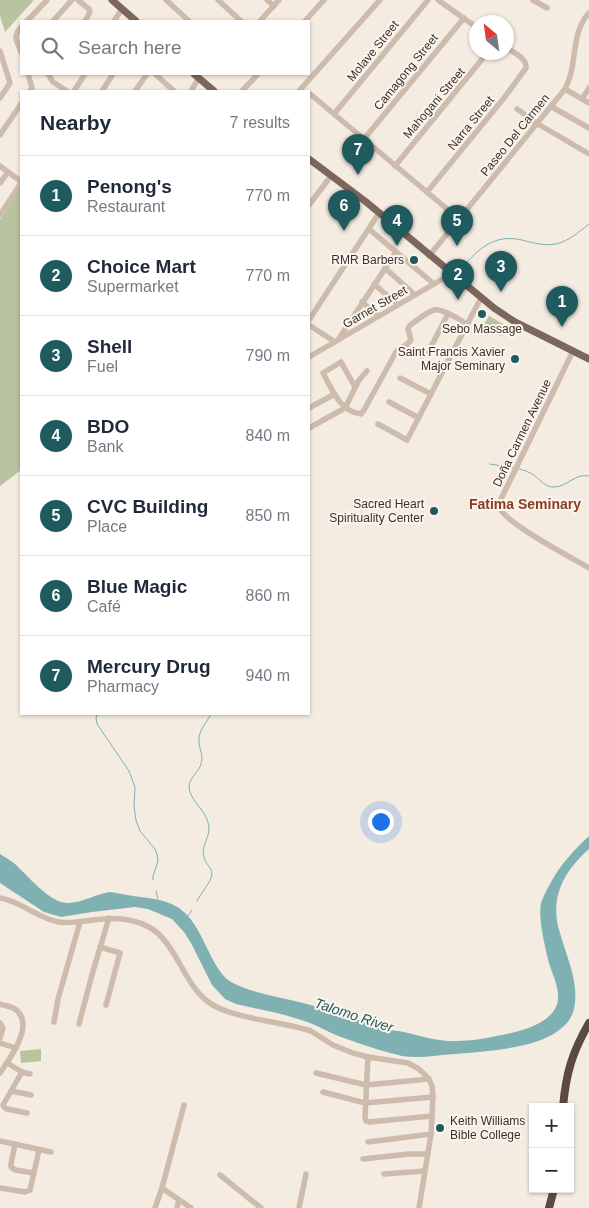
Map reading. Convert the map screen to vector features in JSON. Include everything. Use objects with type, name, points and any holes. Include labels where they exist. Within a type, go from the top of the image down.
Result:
[{"type":"highway","points":[[563,1103],[566,1078],[570,1063],[589,1023]]},
{"type":"highway","points":[[549,1208],[553,1193]]},
{"type":"main road","points":[[112,0],[135,20]]},
{"type":"main road","points":[[197,76],[213,90]]},
{"type":"main road","points":[[310,160],[380,213],[481,298],[515,322],[589,360]]},
{"type":"street","points":[[28,20],[47,0]]},
{"type":"street","points":[[54,20],[72,0]]},
{"type":"street","points":[[78,0],[89,9],[90,12],[86,20]]},
{"type":"street","points":[[166,0],[189,20]]},
{"type":"street","points":[[218,0],[240,20]]},
{"type":"street","points":[[268,0],[274,6]]},
{"type":"street","points":[[261,20],[279,0]]},
{"type":"street","points":[[306,20],[324,0]]},
{"type":"street","points":[[305,90],[380,0]]},
{"type":"street","name":"Molave Street","points":[[334,114],[428,0]]},
{"type":"street","points":[[438,0],[469,22]]},
{"type":"street","points":[[533,0],[547,8]]},
{"type":"street","points":[[115,20],[122,9]]},
{"type":"street","name":"Paseo Del Carmen","points":[[430,256],[565,89],[571,75],[580,27],[589,13]]},
{"type":"street","name":"Camagong Street","points":[[364,139],[464,18]]},
{"type":"street","points":[[20,28],[15,36],[20,49]]},
{"type":"street","points":[[0,53],[10,83],[0,98]]},
{"type":"street","name":"Narra Street","points":[[427,192],[504,98],[526,68],[526,63],[523,59],[514,53]]},
{"type":"street","name":"Mahogani Street","points":[[395,166],[481,60]]},
{"type":"street","points":[[28,75],[32,88],[31,90]]},
{"type":"street","points":[[48,75],[51,80],[66,90]]},
{"type":"street","points":[[75,90],[84,75]]},
{"type":"street","points":[[103,90],[113,75]]},
{"type":"street","points":[[136,90],[146,75]]},
{"type":"street","points":[[156,75],[166,89]]},
{"type":"street","points":[[191,90],[197,76]]},
{"type":"street","points":[[243,90],[256,76]]},
{"type":"street","points":[[582,99],[589,88]]},
{"type":"street","points":[[565,89],[589,103]]},
{"type":"street","points":[[310,96],[459,220]]},
{"type":"street","points":[[0,134],[20,105]]},
{"type":"street","points":[[552,107],[589,128]]},
{"type":"street","points":[[517,109],[538,124],[589,154]]},
{"type":"street","points":[[0,166],[20,180]]},
{"type":"street","points":[[0,183],[8,172]]},
{"type":"street","points":[[17,178],[20,174]]},
{"type":"street","points":[[310,204],[332,176]]},
{"type":"street","points":[[0,215],[20,185]]},
{"type":"street","points":[[310,318],[380,213]]},
{"type":"street","points":[[369,230],[434,284]]},
{"type":"street","points":[[310,326],[336,341],[396,252]]},
{"type":"street","points":[[385,268],[416,295]]},
{"type":"street","name":"Garnet Street","points":[[310,356],[452,274]]},
{"type":"street","points":[[374,284],[398,305]]},
{"type":"street","points":[[378,424],[407,440],[481,298]]},
{"type":"street","points":[[362,302],[379,316]]},
{"type":"street","points":[[355,386],[341,362],[323,373],[345,408],[358,414],[363,412],[396,352],[411,340],[408,329],[410,325],[434,310],[439,310],[467,324]]},
{"type":"street","points":[[404,347],[422,356],[427,354],[448,314]]},
{"type":"street","name":"Doña Carmen Avenue","points":[[573,352],[501,499],[499,507],[503,514],[539,540],[589,568]]},
{"type":"street","points":[[310,427],[345,408],[355,386],[366,370]]},
{"type":"street","points":[[400,378],[431,394]]},
{"type":"street","points":[[310,407],[335,394]]},
{"type":"street","points":[[389,402],[418,418]]},
{"type":"street","points":[[0,898],[20,904],[51,920],[62,923],[109,918],[140,923],[158,934],[173,953],[195,988],[207,1001],[215,1006],[245,1016],[311,1031],[333,1045],[353,1053],[408,1063],[419,1069],[429,1079],[433,1097],[431,1134],[419,1208]]},
{"type":"street","points":[[79,1024],[109,918]]},
{"type":"street","points":[[54,1022],[58,999],[80,922]]},
{"type":"street","points":[[100,947],[120,953],[106,1005]]},
{"type":"street","points":[[0,1004],[12,1008],[20,1014],[23,1020],[16,1048],[0,1073]]},
{"type":"street","points":[[0,1024],[3,1028],[0,1038]]},
{"type":"street","points":[[0,1043],[16,1048]]},
{"type":"street","points":[[368,1057],[365,1103],[367,1122],[432,1116]]},
{"type":"street","points":[[7,1063],[22,1072],[30,1074]]},
{"type":"street","points":[[22,1072],[4,1102],[4,1107],[27,1113]]},
{"type":"street","points":[[316,1073],[366,1085],[429,1079]]},
{"type":"street","points":[[11,1091],[31,1095]]},
{"type":"street","points":[[323,1092],[365,1103],[433,1097]]},
{"type":"street","points":[[155,1208],[184,1105]]},
{"type":"street","points":[[368,1142],[431,1134]]},
{"type":"street","points":[[0,1141],[51,1152]]},
{"type":"street","points":[[15,1144],[11,1167],[14,1170],[34,1173]]},
{"type":"street","points":[[0,1188],[29,1192],[39,1150]]},
{"type":"street","points":[[363,1159],[428,1154]]},
{"type":"street","points":[[384,1174],[425,1171]]},
{"type":"street","points":[[299,1208],[306,1174]]},
{"type":"street","points":[[220,1175],[261,1208]]},
{"type":"street","points":[[162,1188],[191,1208]]},
{"type":"street","points":[[177,1208],[179,1200]]},
{"type":"green space","points":[[0,0],[34,0],[5,32],[0,16]]},
{"type":"green space","points":[[20,188],[20,471],[0,486],[0,220]]},
{"type":"green space","points":[[489,316],[507,326],[501,336],[483,326]]},
{"type":"green space","points":[[41,1049],[41,1061],[21,1063],[20,1051]]},
{"type":"water","points":[[589,836],[589,849],[565,877],[557,898],[557,921],[571,967],[575,988],[574,1009],[568,1022],[554,1034],[542,1040],[512,1048],[428,1056],[408,1057],[387,1052],[341,1037],[301,1020],[236,1004],[225,999],[212,985],[184,932],[172,919],[148,909],[135,907],[61,917],[44,912],[0,883],[0,854],[15,864],[55,900],[69,903],[110,892],[169,903],[182,910],[188,916],[221,973],[239,986],[317,1007],[386,1029],[439,1040],[468,1040],[502,1035],[525,1029],[547,1018],[553,1012],[557,1005],[558,992],[544,941],[540,917],[541,903],[562,865]]},
{"type":"waterway","points":[[457,273],[478,251],[501,239],[552,245],[570,238],[589,224]]},
{"type":"waterway","points":[[490,464],[514,468]]},
{"type":"waterway","points":[[519,469],[532,474],[543,483],[552,487],[560,486],[580,476],[589,476]]},
{"type":"waterway","points":[[97,715],[97,724],[129,771],[135,787],[134,807],[136,820],[140,831],[157,854],[158,861],[153,880]]},
{"type":"waterway","points":[[197,901],[212,874],[203,852],[209,829],[206,817],[194,799],[189,784],[202,761],[199,737],[210,715]]},
{"type":"waterway","points":[[156,891],[158,900]]},
{"type":"waterway","points":[[188,916],[192,910]]},
{"type":"place","name":"Mercury Drug","points":[[358,175]]},
{"type":"place","name":"Blue Magic","points":[[344,231]]},
{"type":"place","name":"BDO","points":[[397,246]]},
{"type":"place","name":"CVC Building","points":[[457,246]]},
{"type":"place","name":"RMR Barbers","points":[[414,260]]},
{"type":"place","name":"Shell","points":[[501,292]]},
{"type":"place","name":"Choice Mart","points":[[458,300]]},
{"type":"place","name":"Sebo Massage","points":[[482,314]]},
{"type":"place","name":"Penong's","points":[[562,327]]},
{"type":"place","name":"Saint Francis Xavier Major Seminary","points":[[515,359]]},
{"type":"place","name":"Sacred Heart Spirituality Center","points":[[434,511]]},
{"type":"place","name":"Keith Williams Bible College","points":[[440,1128]]},
{"type":"district","name":"Fatima Seminary","points":[[525,504]]},
{"type":"water label","name":"Talomo River","points":[[354,1015]]}]
